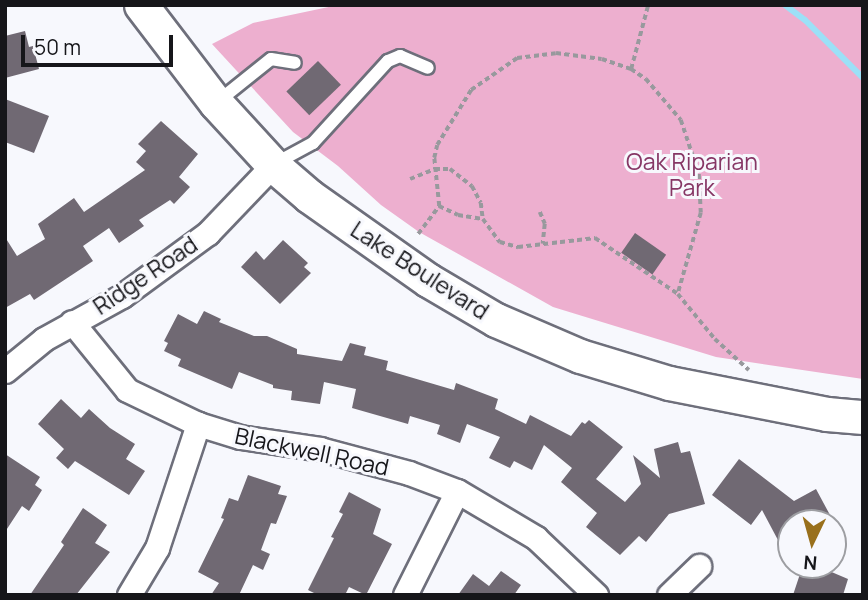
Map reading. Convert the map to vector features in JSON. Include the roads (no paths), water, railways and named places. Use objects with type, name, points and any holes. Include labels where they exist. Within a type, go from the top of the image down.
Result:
[{"type":"main road","name":"Lake Boulevard","points":[[141,5],[216,103],[273,165],[318,203],[428,280],[496,320],[580,356],[669,383],[827,414],[863,417]]},
{"type":"street","name":"Ridge Road","points":[[5,371],[44,339],[122,296],[208,233],[273,165]]},
{"type":"street","name":"Blackwell Road","points":[[72,322],[127,390],[198,424],[240,437],[320,449],[409,473],[457,491],[536,538],[596,595]]},
{"type":"street","points":[[129,595],[157,548],[198,424]]},
{"type":"street","points":[[405,595],[457,491]]},
{"type":"street","points":[[669,595],[699,566]]},
{"type":"lane","points":[[273,165],[313,143],[388,61],[400,56],[428,68]]},
{"type":"lane","points":[[216,103],[271,59],[295,63]]},
{"type":"waterway","points":[[785,5],[805,20],[863,78]]},
{"type":"park label","name":"Oak Riparian Park","points":[[692,174]]}]
